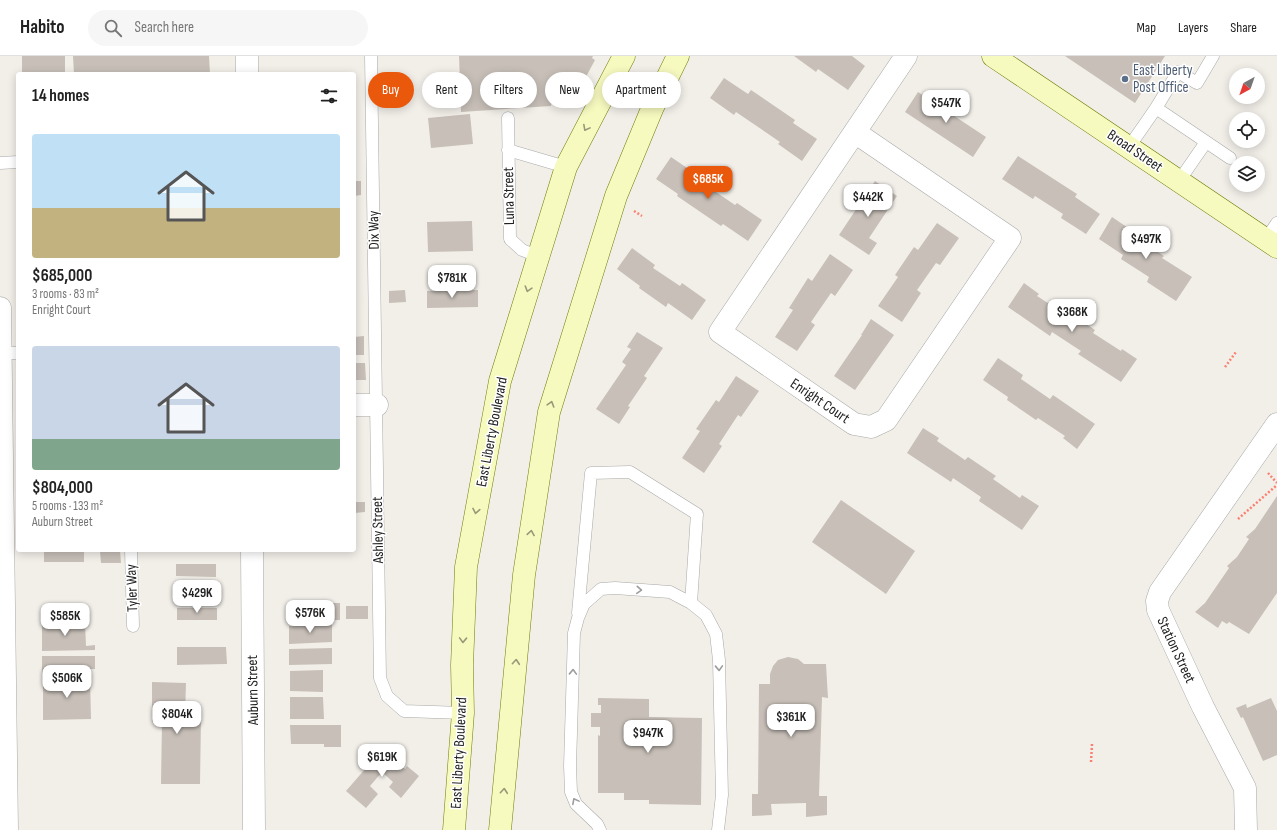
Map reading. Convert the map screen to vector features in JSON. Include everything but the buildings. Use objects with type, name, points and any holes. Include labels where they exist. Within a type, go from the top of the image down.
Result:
[{"type":"main road","name":"East Liberty Boulevard","points":[[454,830],[463,713],[462,665],[466,567],[500,381],[566,167],[624,56]]},
{"type":"main road","points":[[500,830],[524,575],[549,412],[616,196],[652,109],[678,56]]},
{"type":"main road","name":"Broad Street","points":[[993,56],[1179,181],[1273,236]]},
{"type":"street","points":[[247,56],[247,72]]},
{"type":"street","name":"Enright Court","points":[[856,133],[1010,238],[886,420],[871,427],[854,424],[720,332],[856,133],[906,56]]},
{"type":"street","points":[[0,308],[9,353],[6,409],[3,720],[7,830]]},
{"type":"street","points":[[356,405],[377,405]]},
{"type":"street","name":"Station Street","points":[[1246,830],[1245,788],[1181,660],[1158,610],[1156,601],[1160,592],[1277,424]]},
{"type":"street","name":"Auburn Street","points":[[252,552],[254,830]]},
{"type":"lane","name":"Dix Way","points":[[371,56],[377,405]]},
{"type":"lane","points":[[1129,147],[1156,108],[1178,72],[1196,83],[1213,56]]},
{"type":"lane","points":[[1156,108],[1229,157]]},
{"type":"lane","name":"Luna Street","points":[[508,118],[510,238],[522,250],[538,256]]},
{"type":"lane","points":[[1179,181],[1206,142]]},
{"type":"lane","points":[[508,150],[566,167]]},
{"type":"lane","points":[[0,163],[16,162]]},
{"type":"lane","name":"Ashley Street","points":[[377,405],[380,678],[387,696],[404,711],[463,713]]},
{"type":"lane","points":[[578,618],[591,473],[630,472],[697,514],[691,603]]},
{"type":"lane","name":"Tyler Way","points":[[131,552],[133,626]]},
{"type":"lane","points":[[600,830],[597,824],[576,804],[571,792],[570,766],[574,633],[584,604],[602,589],[615,588],[670,592],[691,603],[706,615],[716,634],[719,660],[722,795],[718,830]]},
{"type":"path","points":[[1226,367],[1236,352]]},
{"type":"path","points":[[1234,523],[1277,484],[1271,477]]},
{"type":"path","points":[[1091,762],[1092,744]]},
{"type":"place","name":"East Liberty Post Office","points":[[1125,79]]}]
